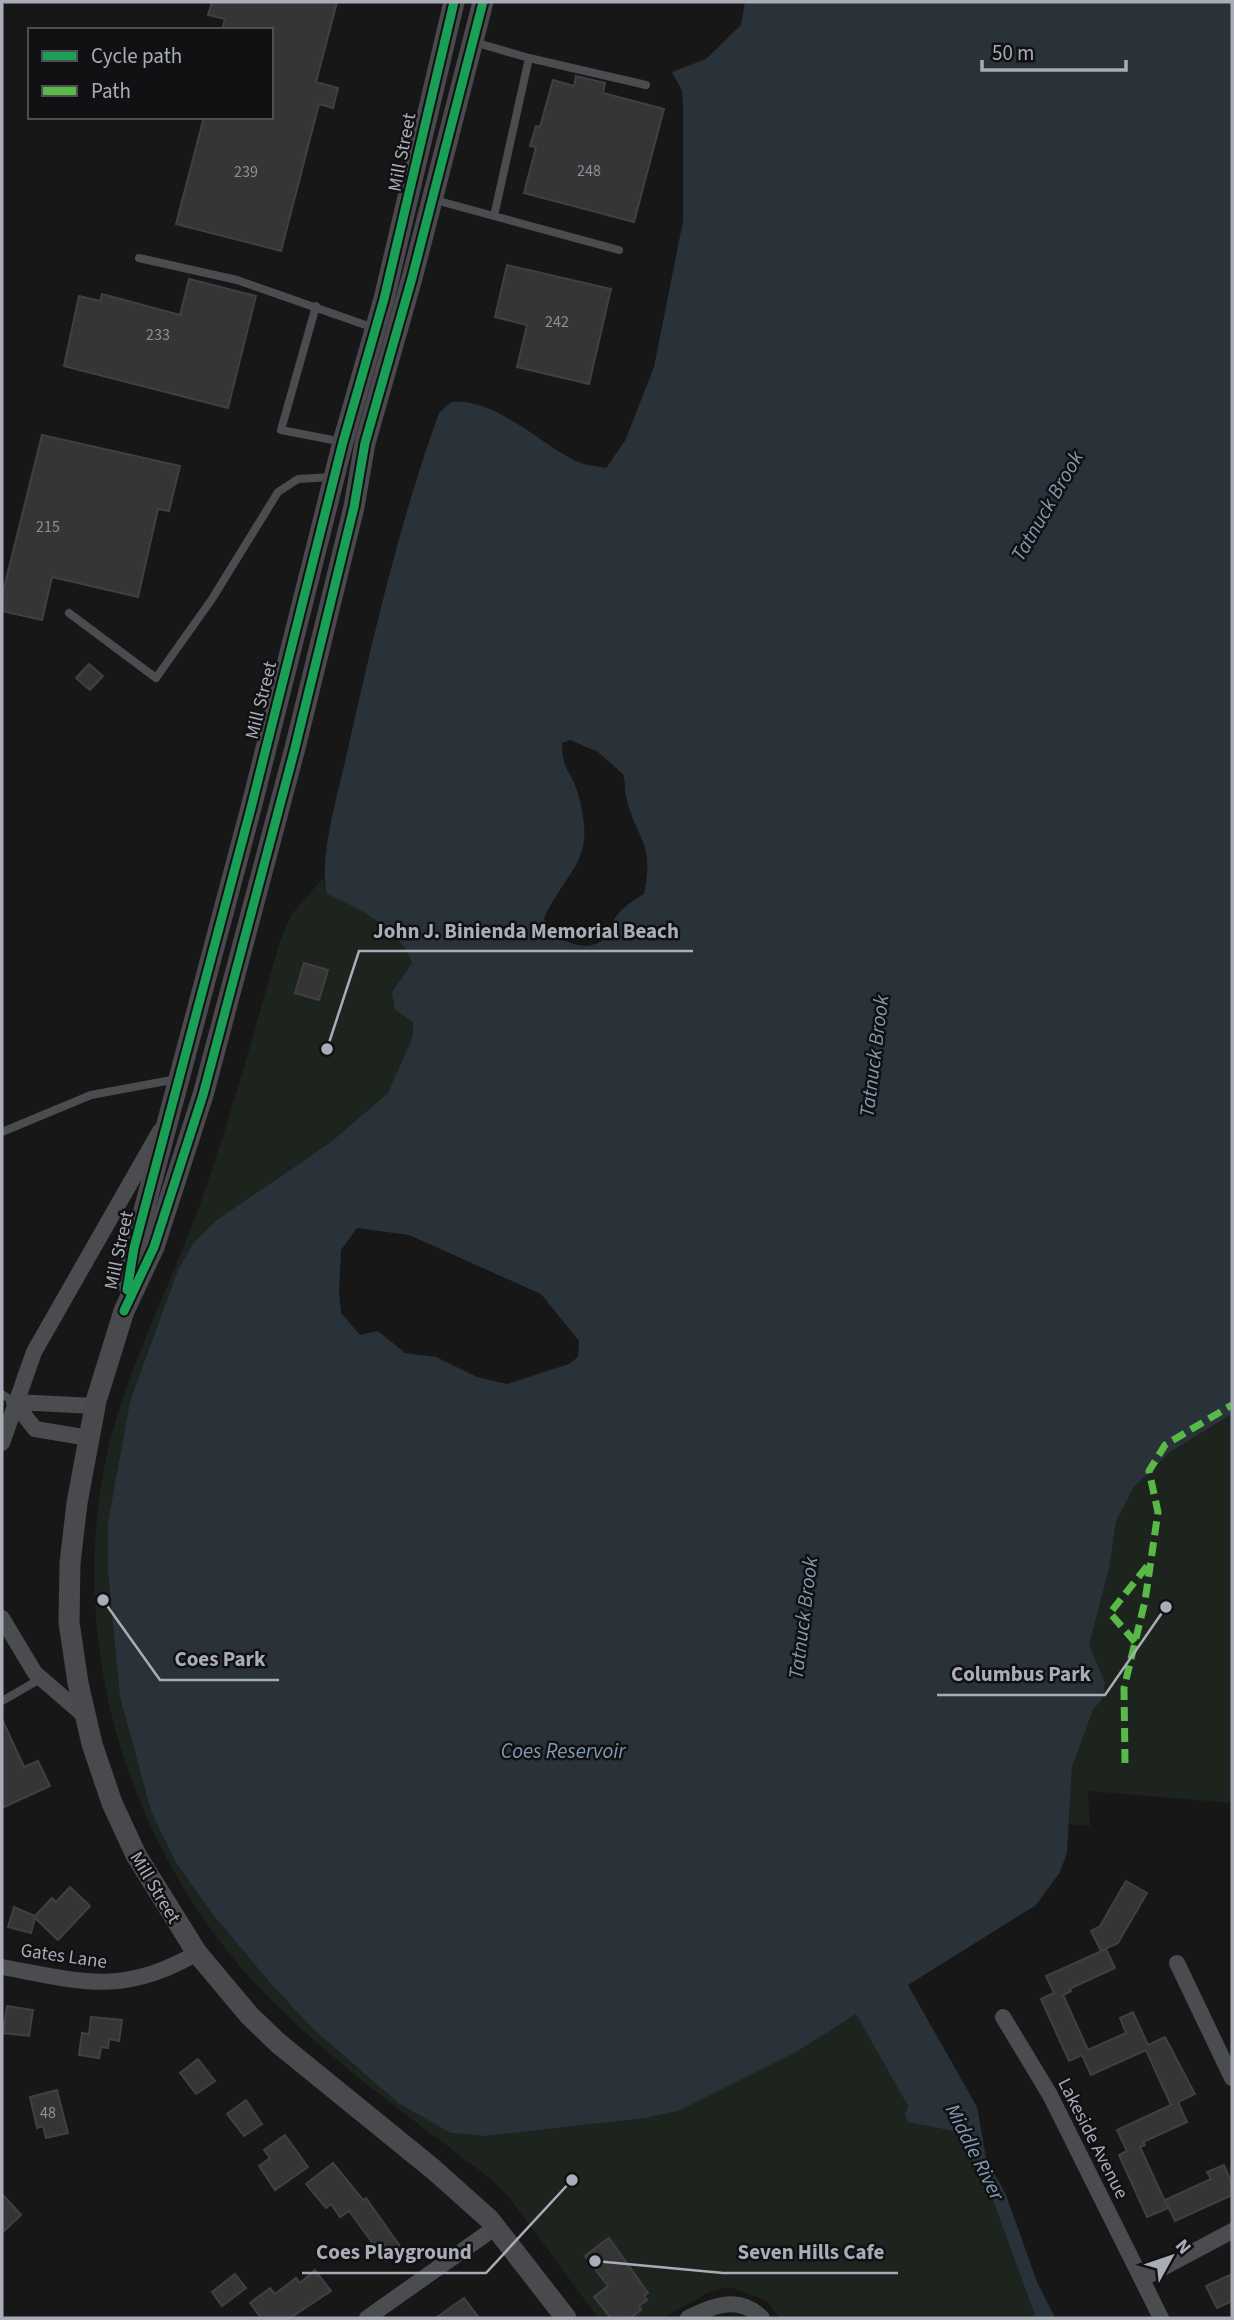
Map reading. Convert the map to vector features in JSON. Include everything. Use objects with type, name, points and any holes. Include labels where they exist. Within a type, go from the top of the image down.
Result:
[{"type":"main road","name":"Mill Street","points":[[454,2],[384,299],[343,442],[180,1079],[134,1248],[124,1311],[95,1406],[77,1503],[70,1563],[69,1622],[86,1717],[112,1803],[136,1855],[164,1905],[197,1953],[278,2043],[433,2169],[496,2227],[566,2318]]},
{"type":"main road","name":"Mill Street","points":[[124,1311],[154,1247],[203,1095],[298,734],[354,507],[365,443],[402,316],[483,2]]},
{"type":"main road","points":[[384,299],[402,316]]},
{"type":"street","points":[[2,1443],[8,1398],[172,1109]]},
{"type":"street","points":[[8,1398],[95,1406]]},
{"type":"street","points":[[8,1398],[35,1429],[89,1438]]},
{"type":"street","points":[[2,1618],[18,1650],[40,1679],[86,1717]]},
{"type":"street","name":"Gates Lane","points":[[2,1967],[83,1982],[126,1982],[158,1974],[197,1953]]},
{"type":"street","points":[[1177,1963],[1232,2078]]},
{"type":"street","name":"Lakeside Avenue","points":[[1003,2017],[1050,2095],[1161,2318]]},
{"type":"street","points":[[367,2318],[496,2227]]},
{"type":"street","points":[[1142,2279],[1232,2231]]},
{"type":"street","points":[[688,2318],[714,2306],[731,2303],[744,2305],[762,2318]]},
{"type":"lane","points":[[473,42],[646,85]]},
{"type":"lane","points":[[494,216],[529,58]]},
{"type":"lane","points":[[432,200],[619,250]]},
{"type":"lane","points":[[139,258],[237,280],[374,328]]},
{"type":"lane","points":[[316,306],[281,430],[343,442]]},
{"type":"lane","points":[[69,613],[156,678],[212,599],[278,492],[298,479],[334,477]]},
{"type":"lane","points":[[2,1132],[91,1095],[180,1079]]},
{"type":"lane","points":[[2,1701],[40,1679]]},
{"type":"shaded area","points":[[323,878],[327,894],[377,921],[399,940],[407,951],[412,963],[392,991],[395,1010],[413,1022],[413,1036],[388,1093],[331,1142],[217,1220],[194,1242],[178,1270],[130,1401],[108,1522],[108,1572],[120,1696],[151,1811],[176,1863],[214,1916],[316,2032],[356,2067],[451,2133],[485,2136],[645,2118],[678,2111],[796,2052],[856,2014],[908,2106],[905,2115],[908,2122],[958,2132],[991,2195],[1036,2318],[780,2318],[766,2300],[729,2287],[707,2293],[663,2318],[598,2318],[508,2196],[491,2179],[353,2073],[275,2004],[225,1948],[183,1887],[148,1820],[122,1750],[104,1678],[95,1603],[96,1528],[107,1454],[115,1422],[137,1360],[210,1174],[280,941],[291,915]]},
{"type":"shaded area","points":[[1232,1414],[1232,1803],[1088,1791],[1090,1826],[1069,1824],[1072,1767],[1093,1710],[1103,1698],[1105,1682],[1089,1645],[1109,1569],[1116,1521],[1134,1487],[1170,1452]]},
{"type":"water","name":"Coes Reservoir","points":[[745,2],[1232,2],[1232,1414],[1170,1452],[1134,1487],[1116,1521],[1109,1569],[1089,1645],[1105,1682],[1103,1698],[1093,1710],[1072,1767],[1067,1853],[1060,1872],[1036,1905],[908,1985],[977,2107],[986,2158],[1006,2195],[1037,2282],[1055,2318],[1036,2318],[991,2195],[958,2132],[908,2122],[905,2115],[908,2106],[856,2014],[796,2052],[678,2111],[645,2118],[485,2136],[451,2133],[400,2104],[316,2032],[273,1986],[214,1916],[176,1863],[151,1811],[120,1697],[108,1572],[108,1522],[130,1401],[178,1270],[194,1242],[217,1220],[331,1142],[388,1093],[413,1036],[413,1022],[395,1010],[392,992],[412,963],[407,951],[389,930],[377,921],[327,894],[325,862],[335,805],[388,581],[411,496],[439,413],[451,402],[484,407],[515,422],[574,460],[606,468],[625,441],[654,367],[683,221],[682,91],[672,72],[706,59],[741,25]],"holes":[[[570,740],[598,752],[623,774],[630,811],[646,851],[647,863],[644,894],[618,914],[602,941],[585,946],[576,945],[560,937],[547,925],[544,918],[578,861],[582,849],[583,817],[578,794],[565,766],[562,752],[562,743]],[[357,1228],[409,1235],[541,1294],[579,1341],[578,1357],[569,1364],[507,1384],[477,1377],[436,1357],[405,1353],[378,1331],[360,1335],[341,1313],[339,1292],[341,1250]]]},
{"type":"building","points":[[212,2],[337,2],[316,82],[338,88],[333,108],[319,104],[281,251],[176,224],[203,119],[273,119],[273,28],[223,28],[225,19],[208,15]]},
{"type":"building","points":[[576,76],[605,83],[603,93],[664,109],[634,222],[524,193],[536,147],[530,146],[536,126],[540,127],[553,80],[574,86]]},
{"type":"building","points":[[507,265],[611,289],[589,384],[517,367],[527,325],[495,317]]},
{"type":"building","points":[[189,279],[256,296],[228,408],[64,366],[79,296],[100,301],[102,294],[180,315]]},
{"type":"building","points":[[42,435],[180,466],[169,511],[158,509],[138,597],[52,577],[42,620],[2,611],[2,596]]},
{"type":"building","points":[[89,664],[103,676],[90,690],[76,678]]},
{"type":"building","points":[[304,963],[328,970],[319,1000],[295,993]]},
{"type":"building","points":[[2,1719],[24,1767],[38,1761],[50,1786],[2,1808]]},
{"type":"building","points":[[1126,1881],[1147,1893],[1118,1943],[1101,1951],[1091,1931],[1100,1926]]},
{"type":"building","points":[[70,1887],[90,1906],[58,1940],[35,1918],[31,1933],[8,1927],[14,1907],[35,1916],[52,1898],[56,1902]]},
{"type":"building","points":[[1106,1949],[1115,1968],[1069,1989],[1071,1991],[1063,1995],[1088,2050],[1126,2033],[1120,2018],[1133,2012],[1148,2045],[1165,2037],[1195,2094],[1178,2102],[1187,2122],[1143,2142],[1145,2145],[1140,2147],[1168,2208],[1147,2217],[1119,2155],[1127,2151],[1117,2130],[1171,2105],[1146,2050],[1091,2075],[1082,2055],[1069,2061],[1041,1999],[1054,1993],[1046,1976]]},
{"type":"building","points":[[7,2006],[33,2010],[29,2036],[3,2033]]},
{"type":"building","points":[[91,2017],[122,2020],[119,2041],[109,2039],[108,2048],[101,2047],[99,2058],[79,2055],[82,2033],[89,2034]]},
{"type":"building","points":[[198,2059],[215,2081],[196,2094],[180,2073]]},
{"type":"building","points":[[57,2090],[68,2133],[46,2138],[43,2126],[37,2128],[30,2097]]},
{"type":"building","points":[[246,2100],[262,2124],[244,2136],[227,2114]]},
{"type":"building","points":[[285,2135],[308,2167],[275,2190],[259,2166],[270,2158],[264,2150]]},
{"type":"building","points":[[333,2163],[363,2200],[366,2198],[402,2249],[386,2261],[349,2211],[340,2217],[331,2204],[326,2208],[306,2184]]},
{"type":"building","points":[[1224,2165],[1232,2184],[1232,2195],[1175,2221],[1165,2200],[1211,2179],[1207,2172]]},
{"type":"building","points":[[2,2194],[21,2215],[2,2233]]},
{"type":"building","points":[[609,2238],[648,2293],[644,2296],[647,2300],[639,2306],[641,2310],[630,2318],[611,2318],[594,2297],[608,2286],[585,2256]]},
{"type":"building","points":[[315,2270],[331,2291],[290,2318],[261,2318],[250,2303],[270,2288],[275,2294],[296,2278],[300,2283]]},
{"type":"building","points":[[235,2274],[246,2288],[222,2306],[212,2292]]},
{"type":"building","points":[[1232,2274],[1232,2301],[1217,2308],[1206,2286]]},
{"type":"building","points":[[464,2298],[479,2318],[436,2318]]},
{"type":"marked path","points":[[1125,1763],[1124,1688],[1145,1601],[1158,1512],[1149,1471],[1165,1445],[1232,1405]]},
{"type":"marked path","points":[[1135,1642],[1110,1613],[1148,1565]]},
{"type":"cycle path","points":[[127,1290],[134,1248],[251,808],[343,442],[384,299],[454,2]]},
{"type":"cycle path","points":[[124,1311],[154,1247],[203,1095],[295,748],[354,507],[365,443],[412,278],[483,2]]},
{"type":"place","name":"John J. Binienda Memorial Beach","points":[[327,1049]]},
{"type":"place","name":"Coes Park","points":[[103,1600]]},
{"type":"place","name":"Columbus Park","points":[[1166,1607]]},
{"type":"place","name":"Coes Playground","points":[[572,2180]]},
{"type":"place","name":"Seven Hills Cafe","points":[[595,2261]]},
{"type":"water label","name":"Tatnuck Brook","points":[[1047,506]]},
{"type":"water label","name":"Tatnuck Brook","points":[[874,1056]]},
{"type":"water label","name":"Tatnuck Brook","points":[[803,1618]]},
{"type":"water label","name":"Middle River","points":[[975,2152]]}]
